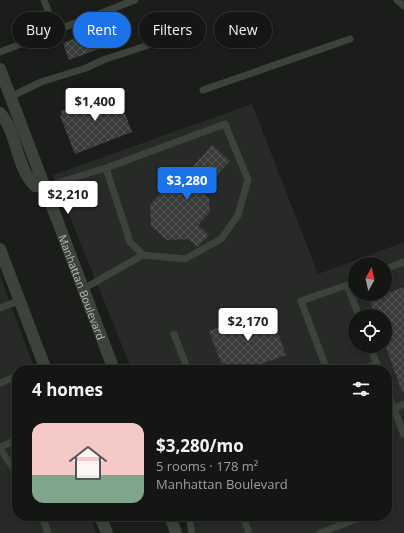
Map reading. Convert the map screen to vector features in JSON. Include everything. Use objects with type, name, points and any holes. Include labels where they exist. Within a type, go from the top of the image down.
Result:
[{"type":"street","name":"Manhattan Boulevard","points":[[0,69],[112,365]]},
{"type":"street","points":[[0,112],[6,119],[23,169],[29,180],[35,186],[44,187]]},
{"type":"street","points":[[1,255],[19,301],[41,365]]},
{"type":"street","points":[[102,521],[107,533]]},
{"type":"street","points":[[172,521],[176,533]]},
{"type":"lane","points":[[44,0],[49,12]]},
{"type":"lane","points":[[65,27],[135,0]]},
{"type":"lane","points":[[396,0],[404,6]]},
{"type":"lane","points":[[203,90],[350,39]]},
{"type":"lane","points":[[0,52],[12,47]]},
{"type":"lane","points":[[10,97],[41,82],[86,68],[103,60],[139,48]]},
{"type":"lane","points":[[44,187],[106,168],[225,124],[248,180],[238,215],[221,238],[185,258],[143,255],[83,289]]},
{"type":"lane","points":[[106,168],[130,242],[143,255]]},
{"type":"lane","points":[[392,266],[404,262]]},
{"type":"lane","points":[[325,365],[301,301],[347,285],[356,309]]},
{"type":"lane","points":[[0,308],[19,301]]},
{"type":"lane","points":[[174,334],[186,365]]},
{"type":"lane","points":[[373,353],[377,365]]},
{"type":"lane","points":[[0,383],[12,378]]},
{"type":"lane","points":[[392,408],[404,404]]},
{"type":"lane","points":[[392,413],[404,435]]},
{"type":"lane","points":[[12,442],[0,448],[12,466]]},
{"type":"lane","points":[[44,521],[48,533]]},
{"type":"lane","points":[[190,521],[192,533]]},
{"type":"lane","points":[[245,521],[249,533]]},
{"type":"lane","points":[[320,533],[351,521]]},
{"type":"shaded area","points":[[252,104],[318,274],[348,263],[348,301],[392,301],[392,257],[364,257],[404,242],[404,533],[197,533],[193,521],[392,521],[392,365],[130,365],[53,175]]},
{"type":"shaded area","points":[[0,276],[33,365],[12,365],[12,521],[92,521],[96,533],[0,533]]},
{"type":"building","points":[[73,39],[73,48],[101,48],[69,60],[65,48],[65,42]]},
{"type":"building","points":[[116,90],[132,132],[75,154],[60,116],[62,115],[61,111]]},
{"type":"building","points":[[212,145],[230,161],[202,192],[209,198],[210,212],[198,225],[209,235],[197,247],[188,239],[167,240],[151,226],[150,205],[174,177],[182,179]]},
{"type":"building","points":[[404,287],[404,391],[402,392],[388,353],[392,353],[392,309],[372,309],[369,301],[392,301],[392,291]]},
{"type":"building","points":[[269,309],[286,355],[258,365],[222,365],[209,331]]}]
